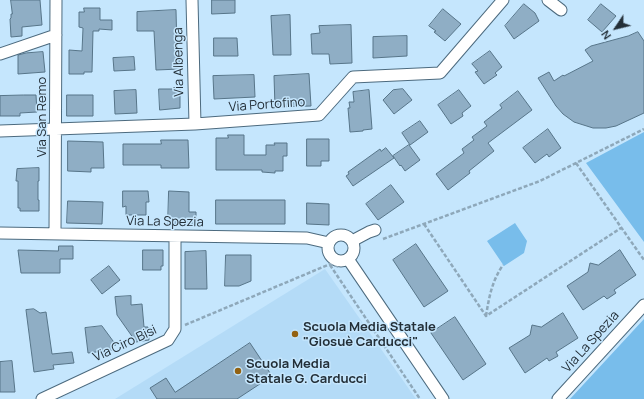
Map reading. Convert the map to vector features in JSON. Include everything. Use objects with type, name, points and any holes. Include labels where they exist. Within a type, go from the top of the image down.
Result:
[{"type":"street","name":"Via San Remo","points":[[55,234],[56,0]]},
{"type":"street","name":"Via Albenga","points":[[192,0],[195,124]]},
{"type":"street","name":"Via Portofino","points":[[0,132],[195,124],[319,115],[353,77],[440,73],[503,0]]},
{"type":"street","points":[[548,0],[561,10]]},
{"type":"street","points":[[0,54],[56,35]]},
{"type":"street","points":[[352,240],[369,232],[376,236]]},
{"type":"street","name":"Via La Spezia","points":[[0,233],[307,238],[329,243]]},
{"type":"street","points":[[338,235],[343,235],[352,240],[354,250],[350,262],[335,260],[329,253],[329,243],[338,235]]},
{"type":"street","name":"Via Ciro Bisi","points":[[42,399],[168,340],[175,329],[175,236]]},
{"type":"street","points":[[350,262],[443,399]]},
{"type":"street","name":"Via La Spezia","points":[[558,399],[644,304]]},
{"type":"path","points":[[376,236],[424,224],[540,180],[644,129]]},
{"type":"path","points":[[576,163],[644,260]]},
{"type":"path","points":[[424,224],[486,316]]},
{"type":"path","points":[[486,316],[621,228]]},
{"type":"path","points":[[175,329],[330,264],[346,269],[350,262]]},
{"type":"path","points":[[330,264],[420,399]]},
{"type":"path","points":[[486,316],[491,287],[503,265]]},
{"type":"shaded area","points":[[644,132],[644,242],[586,163]]},
{"type":"shaded area","points":[[515,223],[527,241],[524,253],[504,266],[487,241]]},
{"type":"shaded area","name":"Scuola Media Statale \"Giosuè Carducci\"","points":[[325,269],[416,399],[115,399]]},
{"type":"shaded area","points":[[644,319],[644,399],[570,399]]},
{"type":"building","points":[[11,0],[40,0],[42,25],[22,27],[22,36],[11,37]]},
{"type":"building","points":[[212,0],[235,0],[235,13],[212,14]]},
{"type":"building","points":[[524,4],[535,13],[539,21],[514,39],[505,26]]},
{"type":"building","points":[[601,4],[616,16],[602,32],[588,20]]},
{"type":"building","points":[[84,8],[100,8],[100,20],[112,20],[112,30],[99,29],[99,31],[93,31],[92,72],[84,72],[84,74],[69,74],[69,50],[82,51],[83,28],[79,27],[79,12],[84,12]]},
{"type":"building","points":[[443,9],[461,24],[445,41],[429,26]]},
{"type":"building","points":[[176,10],[177,49],[179,49],[180,69],[156,70],[154,31],[137,31],[137,12]]},
{"type":"building","points":[[290,15],[291,55],[273,55],[271,16]]},
{"type":"building","points":[[351,25],[352,63],[330,64],[329,54],[312,54],[311,34],[320,33],[319,26]]},
{"type":"building","points":[[638,32],[644,41],[644,113],[616,126],[606,128],[593,128],[574,122],[563,114],[538,78],[549,72],[554,81],[563,75],[564,76],[593,61],[585,50],[591,46]]},
{"type":"building","points":[[407,36],[407,56],[373,58],[373,37]]},
{"type":"building","points":[[214,38],[237,38],[238,56],[214,56]]},
{"type":"building","points":[[490,51],[502,67],[495,73],[497,75],[484,84],[475,72],[478,71],[472,64]]},
{"type":"building","points":[[43,52],[45,72],[18,74],[18,55]]},
{"type":"building","points":[[134,57],[135,70],[114,71],[113,58]]},
{"type":"building","points":[[309,74],[311,106],[275,107],[274,76]]},
{"type":"building","points":[[254,75],[255,97],[214,99],[213,76]]},
{"type":"building","points":[[159,89],[180,89],[180,108],[160,110]]},
{"type":"building","points":[[403,89],[412,100],[394,114],[383,100],[393,90]]},
{"type":"building","points":[[136,90],[137,113],[115,114],[114,91]]},
{"type":"building","points":[[369,90],[372,129],[350,132],[348,108],[350,108],[349,102],[354,102],[353,92]]},
{"type":"building","points":[[459,90],[471,106],[462,113],[463,116],[451,124],[438,105]]},
{"type":"building","points":[[518,91],[532,110],[488,143],[494,151],[469,171],[470,173],[448,190],[436,174],[464,153],[462,149],[474,140],[472,137],[487,126],[484,122],[502,108],[500,105]]},
{"type":"building","points":[[36,95],[37,112],[20,113],[20,116],[0,116],[0,96]]},
{"type":"building","points":[[67,95],[93,95],[93,116],[67,116]]},
{"type":"building","points":[[420,121],[428,132],[410,145],[402,133]]},
{"type":"building","points":[[548,129],[561,148],[549,157],[547,154],[535,163],[523,148]]},
{"type":"building","points":[[228,135],[244,135],[244,155],[266,155],[266,145],[275,145],[274,143],[287,143],[287,156],[283,156],[283,171],[275,171],[275,173],[262,172],[262,170],[216,170],[216,138],[228,138]]},
{"type":"building","points":[[307,139],[329,139],[329,161],[321,161],[321,166],[307,166]]},
{"type":"building","points":[[161,140],[188,140],[189,168],[161,168],[161,165],[123,165],[123,144],[161,144]]},
{"type":"building","points":[[68,141],[103,142],[104,168],[91,168],[91,172],[68,171]]},
{"type":"building","points":[[409,145],[420,160],[405,171],[393,156]]},
{"type":"building","points":[[386,148],[394,158],[353,186],[346,176],[349,174],[348,172],[380,149],[381,151]]},
{"type":"building","points":[[39,168],[39,211],[20,211],[20,208],[18,208],[18,181],[16,181],[17,169]]},
{"type":"building","points":[[391,185],[404,202],[378,220],[366,204]]},
{"type":"building","points":[[123,191],[148,191],[149,202],[146,202],[146,215],[126,215],[126,206],[123,207]]},
{"type":"building","points":[[169,191],[189,192],[189,212],[196,212],[196,224],[168,224]]},
{"type":"building","points":[[216,200],[285,200],[285,224],[216,224]]},
{"type":"building","points":[[68,201],[103,202],[102,224],[67,223]]},
{"type":"building","points":[[307,203],[329,204],[329,225],[307,224]]},
{"type":"building","points":[[416,244],[448,291],[424,307],[393,260]]},
{"type":"building","points":[[59,246],[73,246],[73,259],[60,259],[60,273],[21,273],[18,250],[58,251]]},
{"type":"building","points":[[143,250],[163,250],[163,266],[161,266],[161,270],[143,270]]},
{"type":"building","points":[[620,250],[636,275],[614,290],[616,293],[607,299],[604,296],[583,310],[567,286],[588,272],[590,263],[598,265]]},
{"type":"building","points":[[206,251],[207,289],[185,289],[185,252]]},
{"type":"building","points":[[226,255],[251,255],[251,281],[239,286],[225,286]]},
{"type":"building","points":[[109,266],[120,280],[102,294],[91,280]]},
{"type":"building","points":[[131,296],[131,305],[142,304],[144,327],[148,327],[149,340],[136,342],[117,315],[115,297]]},
{"type":"building","points":[[34,309],[40,313],[46,312],[52,354],[72,352],[74,363],[53,365],[54,369],[34,372],[26,310]]},
{"type":"building","points":[[563,313],[578,338],[556,352],[558,356],[549,361],[547,358],[525,373],[509,348],[530,335],[532,325],[541,327]]},
{"type":"building","points":[[455,317],[486,364],[463,380],[431,333]]},
{"type":"building","points":[[102,326],[116,345],[111,346],[112,350],[88,353],[85,328]]},
{"type":"building","name":"Scuola Media Statale G. Carducci","points":[[250,343],[272,376],[237,399],[157,399],[150,388],[166,378],[175,392]]},
{"type":"building","points":[[12,361],[15,392],[0,392],[0,362]]},
{"type":"place","name":"Scuola Media Statale \"Giosuè Carducci\"","points":[[295,334]]},
{"type":"place","name":"Scuola Media Statale G. Carducci","points":[[238,371]]}]
